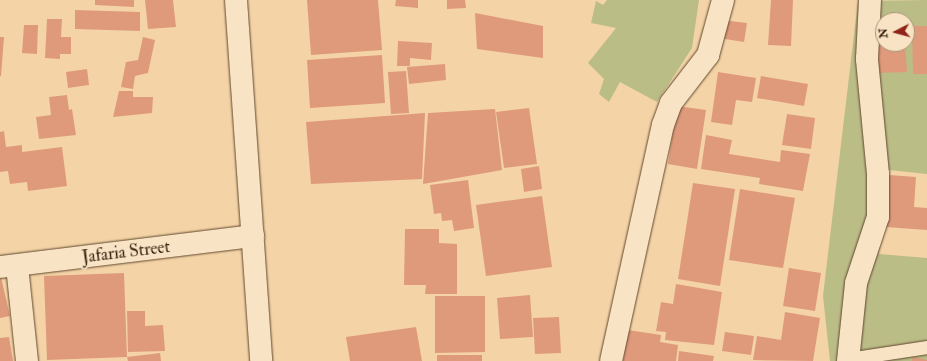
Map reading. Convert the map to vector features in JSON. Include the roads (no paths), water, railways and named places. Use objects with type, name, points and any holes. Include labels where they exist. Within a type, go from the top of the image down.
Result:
[{"type":"street","points":[[236,0],[261,361]]},
{"type":"street","points":[[612,361],[663,125],[671,103],[708,55],[723,0]]},
{"type":"street","points":[[848,360],[856,283],[878,217],[878,174],[867,59],[870,0]]},
{"type":"street","name":"Jafaria Street","points":[[9,267],[253,236]]},
{"type":"street","points":[[9,267],[27,361]]},
{"type":"lane","points":[[848,360],[927,348]]}]
